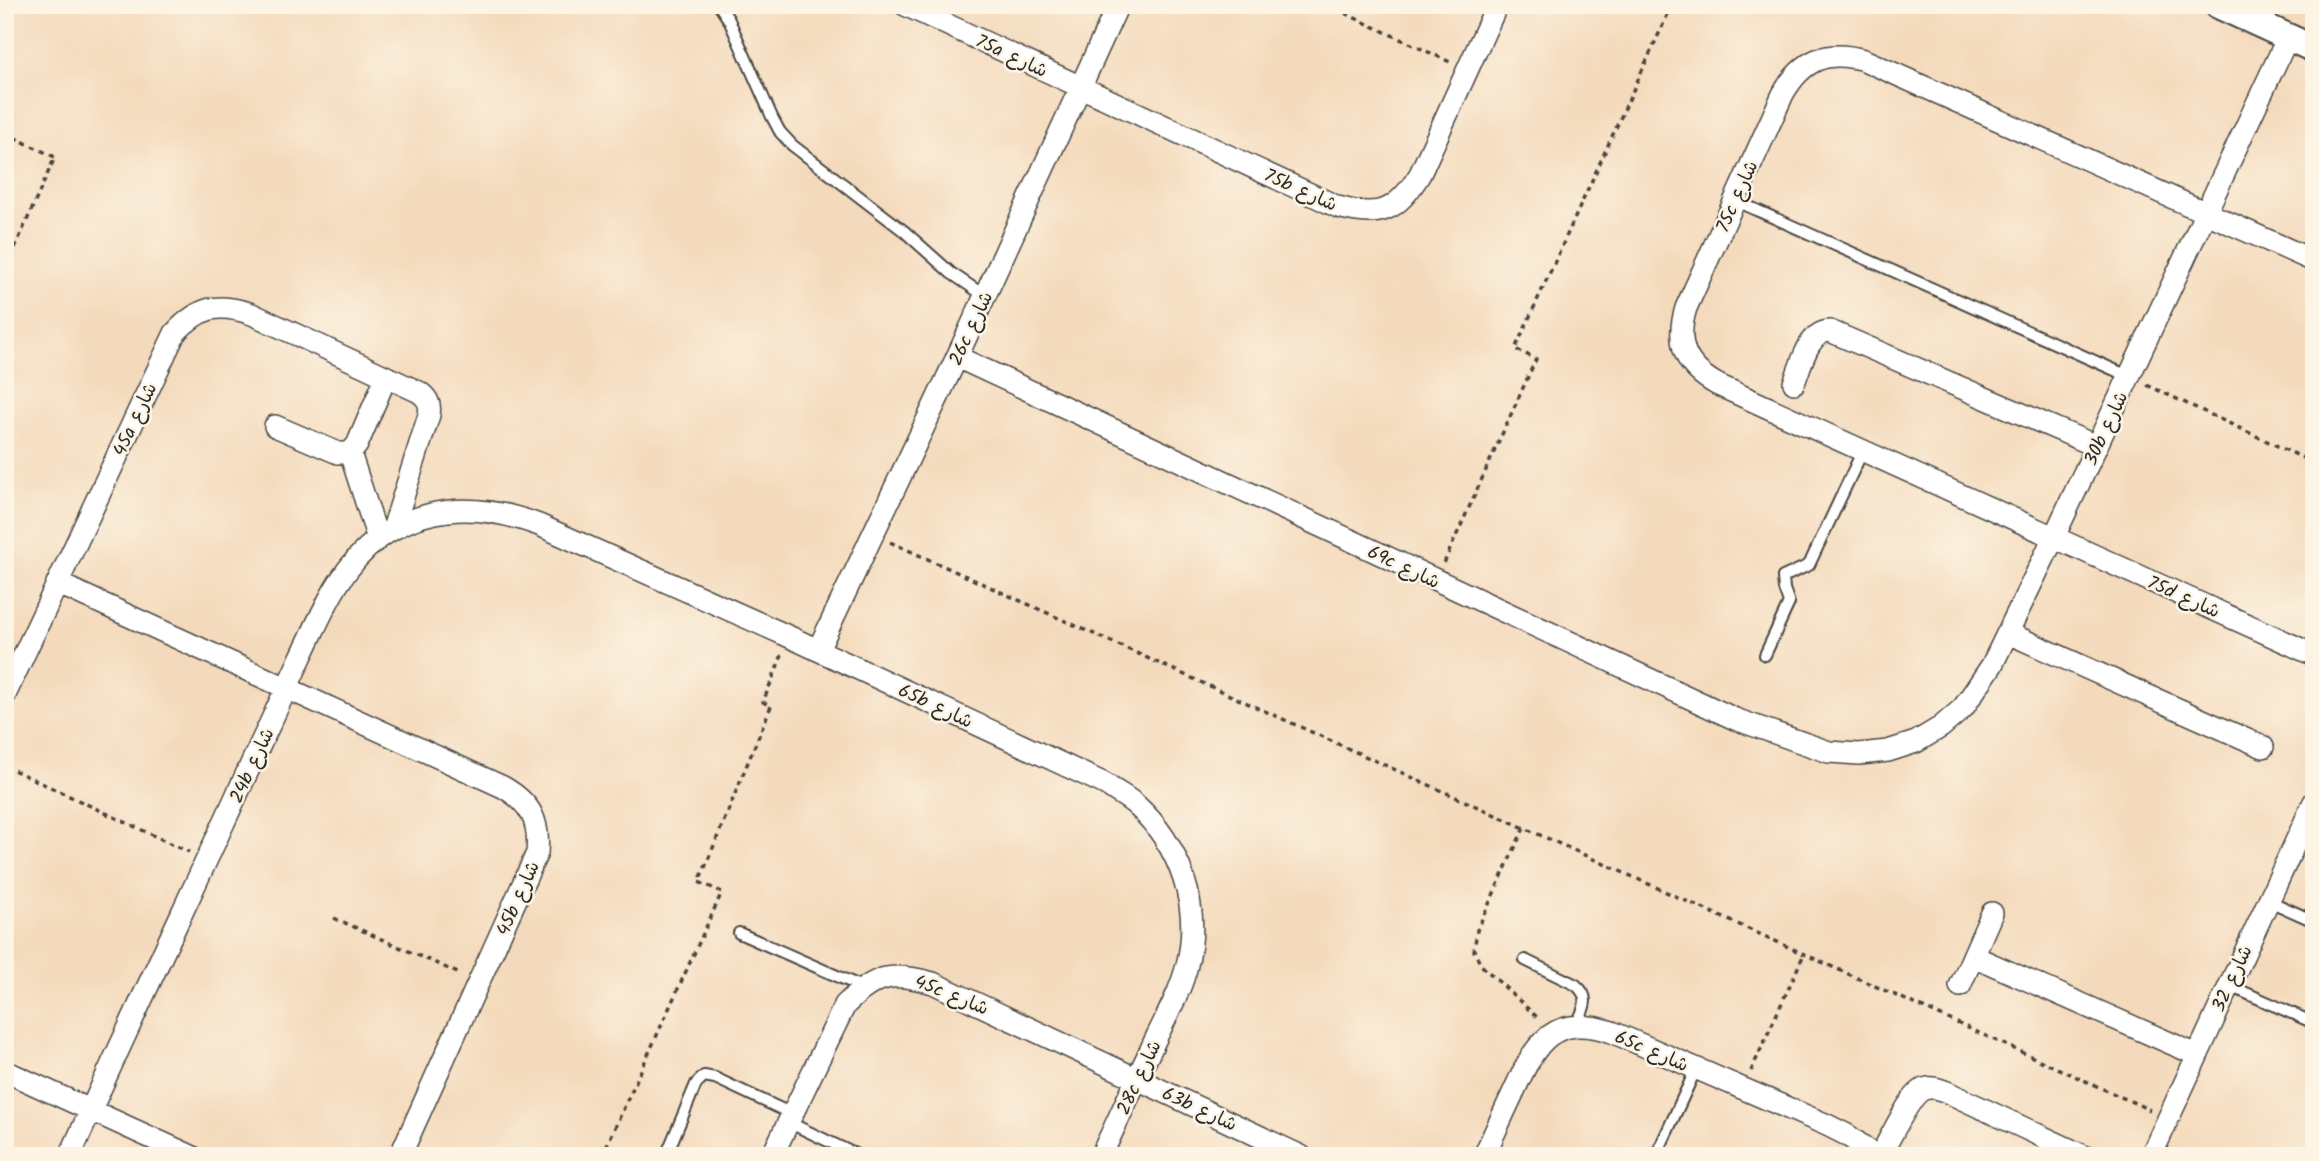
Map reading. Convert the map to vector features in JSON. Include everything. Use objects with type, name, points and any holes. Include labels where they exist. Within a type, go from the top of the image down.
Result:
[{"type":"street","name":"75a شارع","points":[[905,5],[1081,88]]},
{"type":"street","name":"26c شارع","points":[[818,650],[957,357],[1118,5]]},
{"type":"street","name":"75b شارع","points":[[1081,88],[1338,207],[1358,213],[1377,213],[1396,205],[1420,174],[1497,5]]},
{"type":"street","points":[[2218,5],[2314,49]]},
{"type":"street","name":"30b شارع","points":[[1859,754],[1888,751],[1916,742],[1941,727],[1963,708],[1980,685],[2008,634],[2288,37]]},
{"type":"street","name":"75c شارع","points":[[2054,537],[1711,381],[1693,366],[1685,353],[1681,323],[1686,308],[1791,80],[1802,68],[1816,60],[1832,56],[1864,60],[2314,261]]},
{"type":"street","name":"45a شارع","points":[[5,695],[175,333],[187,320],[201,311],[218,307],[235,308],[251,314],[424,395],[430,410],[385,534]]},
{"type":"street","points":[[1794,383],[1814,337],[1824,331],[1830,331],[2096,446]]},
{"type":"street","name":"69c شارع","points":[[957,357],[1735,719],[1829,752],[1859,754]]},
{"type":"street","points":[[275,426],[338,453],[349,453],[358,445],[386,377]]},
{"type":"street","points":[[349,453],[385,534]]},
{"type":"street","name":"24b شارع","points":[[70,1156],[286,688],[331,594],[344,573],[359,555],[385,534],[420,517],[480,509],[510,514],[539,525]]},
{"type":"street","name":"65b شارع","points":[[539,525],[790,637],[1105,784],[1135,804],[1160,830],[1178,860],[1189,894],[1192,930],[1187,965],[1174,998]]},
{"type":"street","name":"75d شارع","points":[[2054,537],[2314,655]]},
{"type":"street","points":[[57,583],[286,688]]},
{"type":"street","points":[[2008,634],[2263,747]]},
{"type":"street","name":"45b شارع","points":[[286,688],[503,787],[517,795],[528,807],[535,821],[537,853],[400,1156]]},
{"type":"street","name":"شارع 32","points":[[2151,1156],[2314,802]]},
{"type":"street","points":[[1960,986],[1992,913]]},
{"type":"street","points":[[1973,956],[2197,1055]]},
{"type":"street","name":"45c شارع","points":[[862,987],[885,977],[910,976],[933,983],[1137,1079]]},
{"type":"street","points":[[772,1156],[833,1025],[845,1004],[862,987]]},
{"type":"street","name":"28c شارع","points":[[1101,1156],[1174,998]]},
{"type":"street","points":[[1484,1156],[1535,1048],[1551,1034],[1577,1025]]},
{"type":"street","name":"65c شارع","points":[[1577,1025],[1612,1032],[1743,1089],[1847,1135],[1878,1156]]},
{"type":"street","points":[[5,1071],[191,1156]]},
{"type":"street","name":"63b شارع","points":[[1137,1079],[1301,1156]]},
{"type":"street","points":[[1878,1156],[1914,1097],[1923,1089],[1929,1088],[1947,1092],[2084,1156]]},
{"type":"lane","points":[[719,5],[729,20],[780,132],[792,145],[904,231],[951,273],[985,296]]},
{"type":"lane","points":[[1734,200],[2129,376]]},
{"type":"lane","points":[[1765,655],[1789,603],[1783,577],[1809,565],[1863,450]]},
{"type":"lane","points":[[2267,900],[2314,921]]},
{"type":"lane","points":[[739,933],[862,987]]},
{"type":"lane","points":[[1525,960],[1582,990],[1586,996],[1585,1004],[1577,1025]]},
{"type":"lane","points":[[2228,985],[2314,1024]]},
{"type":"lane","points":[[1656,1156],[1696,1069]]},
{"type":"lane","points":[[666,1156],[695,1084],[704,1076],[715,1078],[859,1156]]},
{"type":"path","points":[[1327,5],[1468,70]]},
{"type":"path","points":[[1436,580],[1536,359],[1515,349],[1672,5]]},
{"type":"path","points":[[5,133],[55,157],[5,270]]},
{"type":"path","points":[[2129,376],[2314,463]]},
{"type":"path","points":[[872,534],[2168,1118]]},
{"type":"path","points":[[602,1156],[722,892],[699,881],[771,706],[762,702],[790,637]]},
{"type":"path","points":[[5,766],[207,860]]},
{"type":"path","points":[[1524,828],[1477,930],[1475,951],[1481,965],[1537,1017],[1551,1034]]},
{"type":"path","points":[[334,918],[479,982]]},
{"type":"path","points":[[1743,1089],[1804,954]]}]
